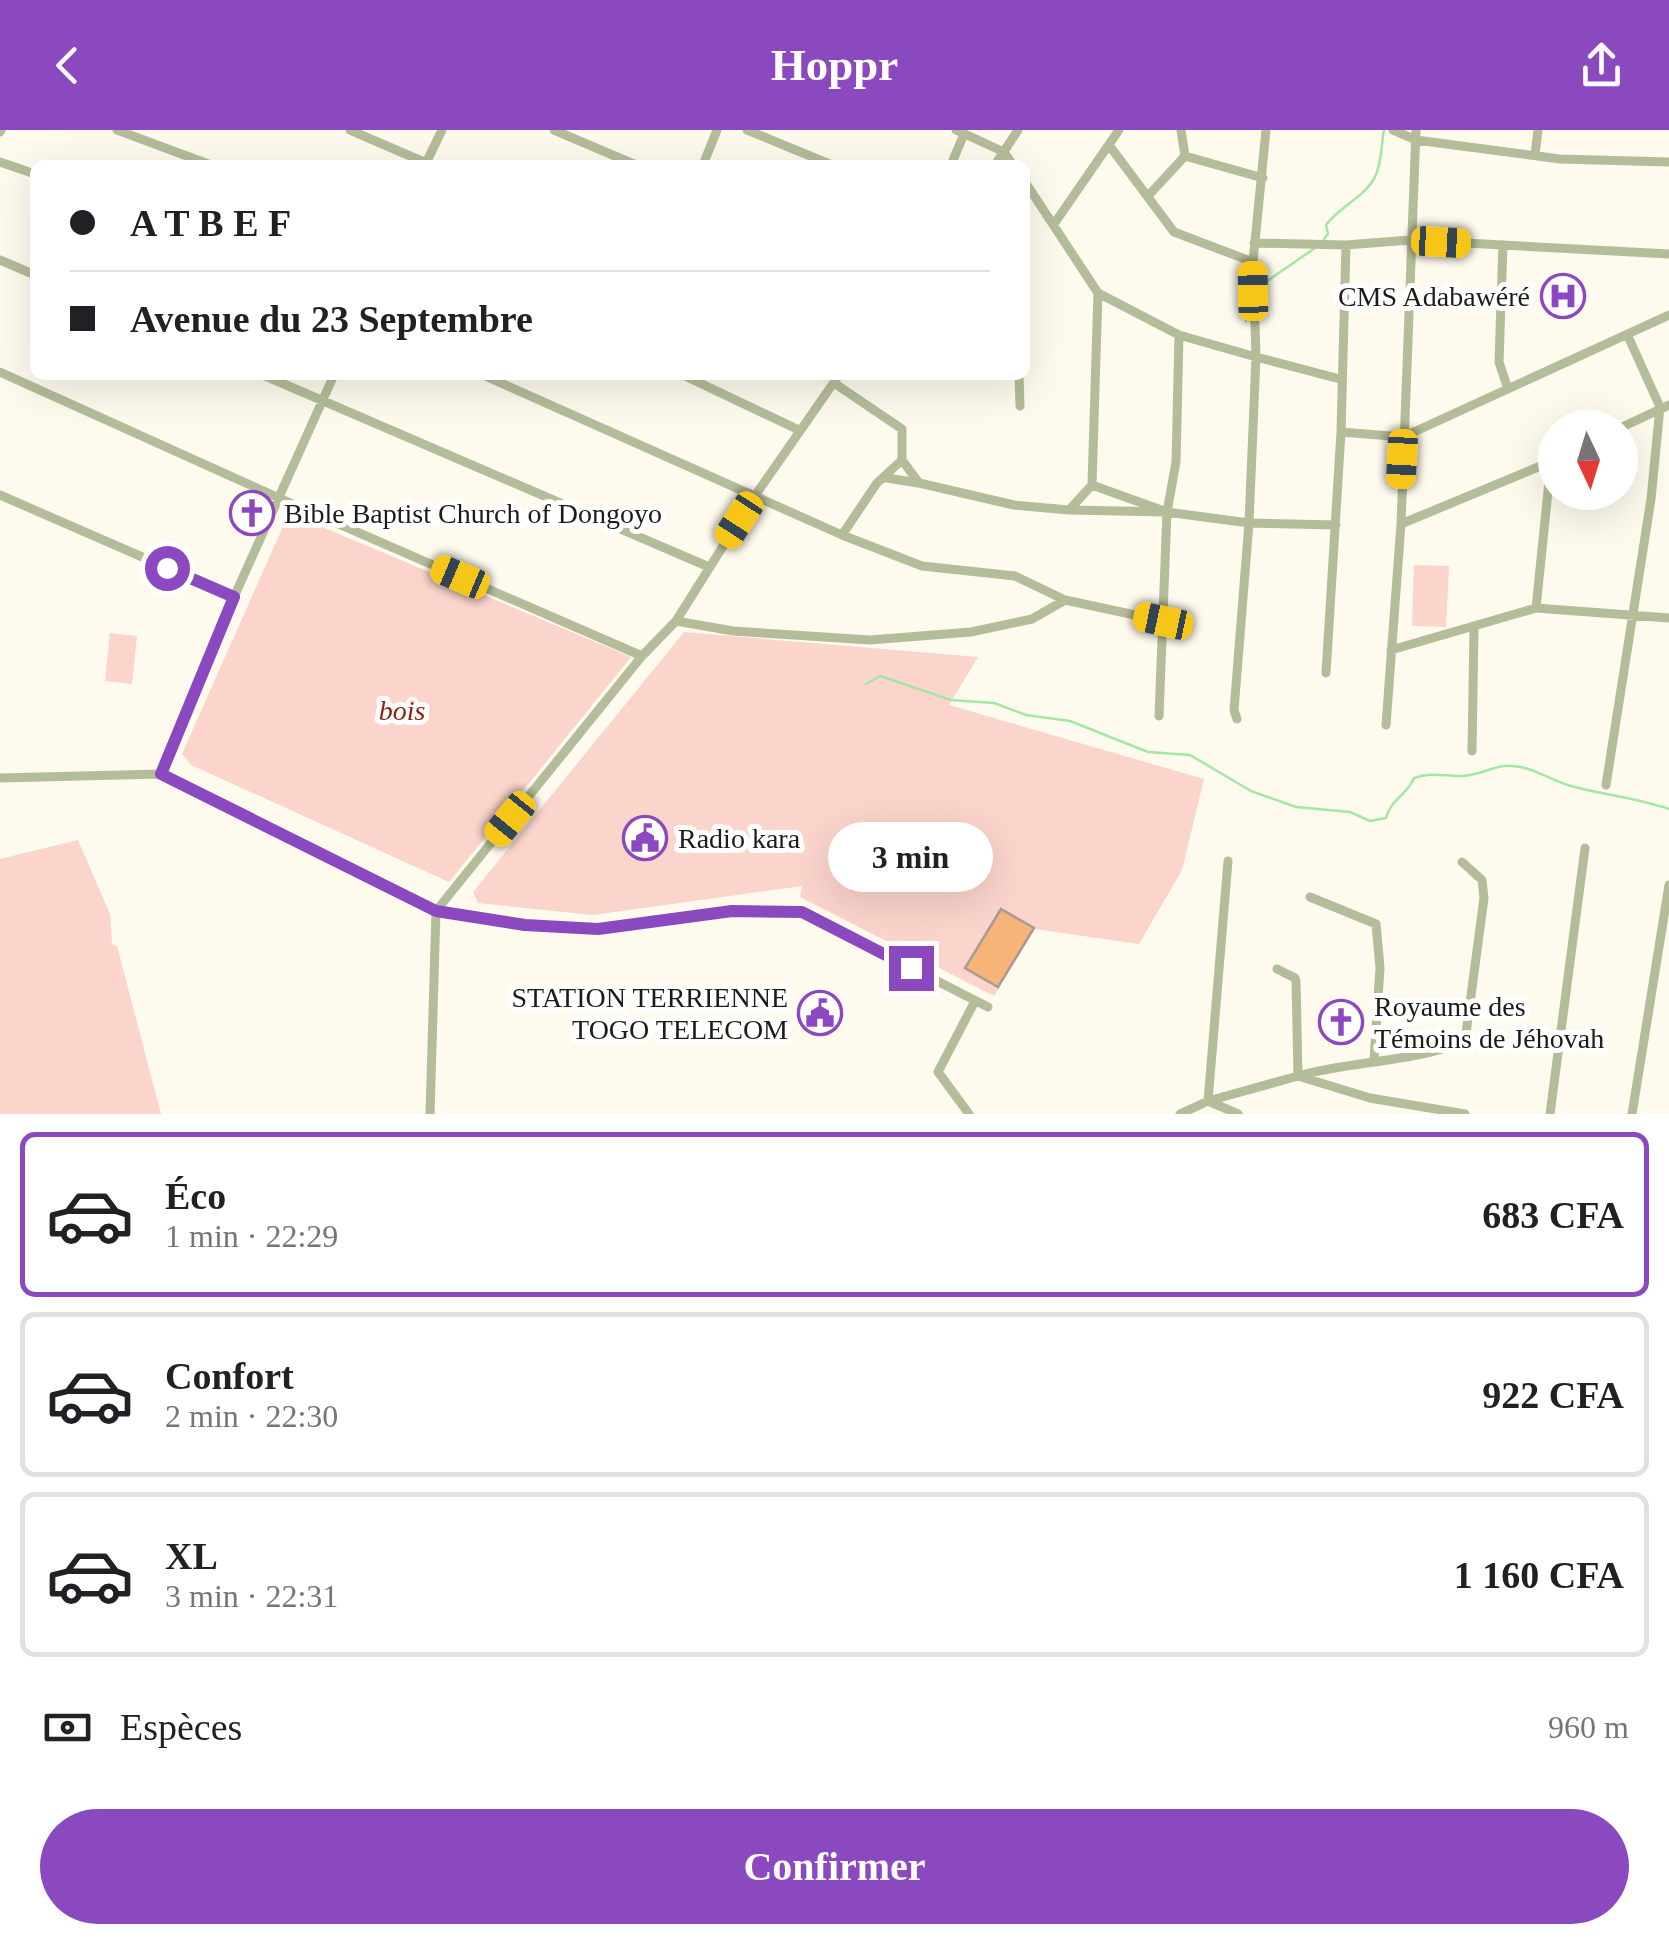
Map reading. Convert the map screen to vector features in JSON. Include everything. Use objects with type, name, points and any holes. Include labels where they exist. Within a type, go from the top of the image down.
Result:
[{"type":"street","points":[[116,130],[197,160]]},
{"type":"street","points":[[350,130],[418,160]]},
{"type":"street","points":[[381,130],[381,143]]},
{"type":"street","points":[[429,160],[442,130]]},
{"type":"street","points":[[554,130],[624,160]]},
{"type":"street","points":[[705,160],[718,130]]},
{"type":"street","points":[[747,130],[820,160]]},
{"type":"street","points":[[998,160],[1018,130]]},
{"type":"street","points":[[1054,224],[1119,130]]},
{"type":"street","points":[[1180,130],[1184,156]]},
{"type":"street","points":[[1238,719],[1235,688],[1249,523],[1256,357],[1253,262],[1266,130]]},
{"type":"street","points":[[1393,130],[1535,155],[1669,162]]},
{"type":"street","points":[[1535,155],[1538,130]]},
{"type":"street","points":[[952,160],[960,132],[1004,152],[1010,160]]},
{"type":"street","points":[[1386,725],[1401,524],[1416,135]]},
{"type":"street","points":[[1109,145],[1174,232],[1253,262]]},
{"type":"street","points":[[1148,196],[1184,156]]},
{"type":"street","points":[[1184,156],[1262,178]]},
{"type":"street","points":[[0,162],[30,172]]},
{"type":"street","points":[[1030,189],[1098,293],[1178,335],[1340,379]]},
{"type":"street","points":[[1254,243],[1346,245],[1410,240],[1669,254]]},
{"type":"street","points":[[1326,672],[1341,432],[1346,245]]},
{"type":"street","points":[[1503,245],[1499,362],[1508,389]]},
{"type":"street","points":[[0,260],[30,272]]},
{"type":"street","points":[[1069,510],[1092,485],[1098,293]]},
{"type":"street","points":[[1341,432],[1403,437],[1669,315]]},
{"type":"street","points":[[1606,786],[1664,406],[1627,334]]},
{"type":"street","points":[[1159,716],[1168,512],[1176,462],[1178,335]]},
{"type":"street","points":[[0,372],[642,656]]},
{"type":"street","points":[[274,380],[709,567]]},
{"type":"street","points":[[161,774],[234,597],[332,380]]},
{"type":"street","points":[[494,380],[842,535],[922,566],[1014,576],[1065,600],[1163,621]]},
{"type":"street","points":[[694,380],[799,430]]},
{"type":"street","points":[[430,1114],[436,911],[642,656],[676,620],[754,496],[836,380]]},
{"type":"street","points":[[838,380],[902,429],[902,460],[919,483]]},
{"type":"street","points":[[1019,380],[1020,406]]},
{"type":"street","points":[[1638,419],[1664,406]]},
{"type":"street","points":[[842,535],[877,483],[902,460]]},
{"type":"street","points":[[1401,524],[1538,467]]},
{"type":"street","points":[[886,478],[1014,505],[1168,512],[1249,523],[1336,525]]},
{"type":"street","points":[[1092,485],[1168,512]]},
{"type":"street","points":[[0,495],[234,597]]},
{"type":"street","points":[[1536,608],[1547,510]]},
{"type":"street","points":[[676,620],[733,632],[870,640],[971,632],[1032,620],[1065,600]]},
{"type":"street","points":[[1391,650],[1536,608],[1669,618]]},
{"type":"street","points":[[1472,751],[1474,629]]},
{"type":"street","points":[[0,778],[161,774],[436,911],[525,925],[598,929],[732,911],[802,912],[988,1007]]},
{"type":"street","points":[[1550,1114],[1585,848]]},
{"type":"street","points":[[1208,1101],[1228,861]]},
{"type":"street","points":[[1180,1114],[1208,1101],[1298,1076],[1374,1060],[1431,1055],[1465,1041],[1484,898],[1482,880],[1462,862]]},
{"type":"street","points":[[1632,1114],[1668,892]]},
{"type":"street","points":[[1310,897],[1376,924],[1380,968],[1374,1060]]},
{"type":"street","points":[[1277,969],[1296,982],[1298,1076]]},
{"type":"street","points":[[969,1114],[938,1072],[975,1002]]},
{"type":"street","points":[[1298,1076],[1370,1098],[1465,1114]]},
{"type":"street","points":[[1208,1101],[1238,1114]]},
{"type":"green space","name":"bois","points":[[289,513],[631,657],[449,882],[191,765],[182,754]]},
{"type":"green space","points":[[1414,565],[1449,566],[1446,627],[1412,626]]},
{"type":"green space","points":[[684,632],[978,657],[949,705],[1204,779],[1182,870],[1139,944],[1035,929],[994,996],[800,897],[802,886],[593,915],[478,903],[473,892]]},
{"type":"green space","points":[[110,633],[137,636],[132,684],[105,681]]},
{"type":"green space","points":[[78,840],[110,914],[112,944],[117,946],[161,1114],[0,1114],[0,859]]},
{"type":"building","points":[[1001,909],[1034,928],[998,987],[965,968]]},
{"type":"waterway","points":[[1324,239],[1328,234],[1326,225],[1374,179],[1384,130]]},
{"type":"waterway","points":[[1257,288],[1315,248]]},
{"type":"waterway","points":[[1246,321],[1250,293]]},
{"type":"waterway","points":[[866,684],[880,676],[951,700],[994,703],[1026,715],[1070,721],[1148,752],[1190,755],[1251,791],[1296,807],[1350,812],[1370,821],[1386,818],[1414,778],[1465,776],[1504,766],[1523,767],[1571,786],[1669,809]]},
{"type":"place","name":"CMS Adabawéré","points":[[1563,296]]},
{"type":"place","name":"Bible Baptist Church of Dongoyo","points":[[252,513]]},
{"type":"place","name":"Radio kara","points":[[645,838]]},
{"type":"place","name":"STATION TERRIENNE TOGO TELECOM","points":[[820,1013]]},
{"type":"place","name":"Royaume des Témoins de Jéhovah","points":[[1341,1022]]},
{"type":"route","points":[[167,568],[234,597],[161,774],[436,911],[525,925],[598,929],[732,911],[802,912],[911,968]]}]
